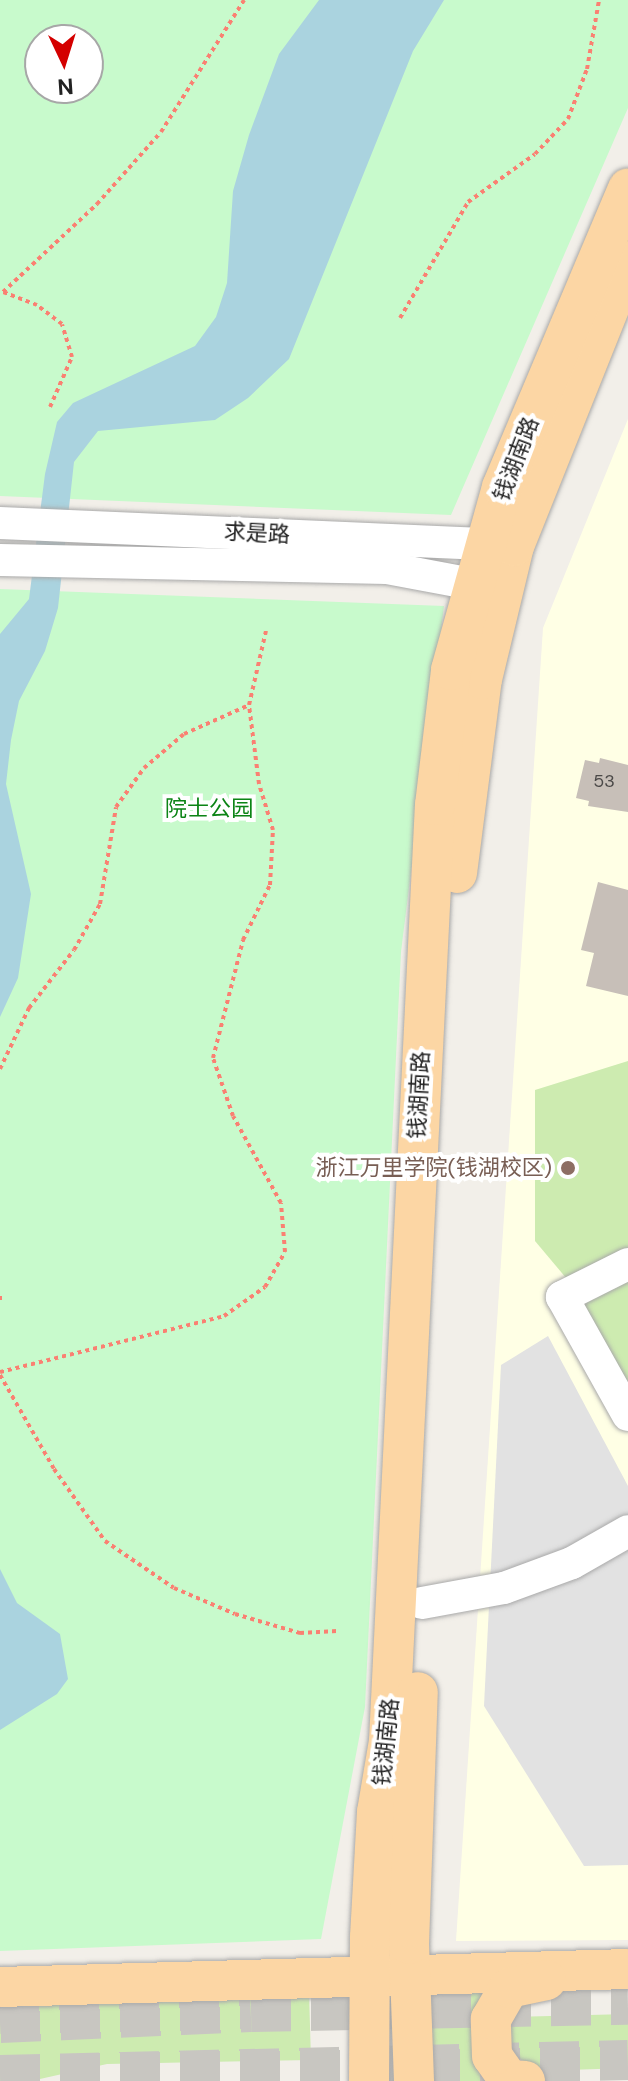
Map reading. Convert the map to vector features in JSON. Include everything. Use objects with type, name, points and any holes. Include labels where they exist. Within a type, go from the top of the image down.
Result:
[{"type":"main road","name":"钱湖南路","points":[[500,545],[502,487],[628,189]]},
{"type":"main road","name":"钱湖南路","points":[[369,2081],[377,1812],[389,1741],[435,805],[451,670],[489,587],[500,545],[628,261]]},
{"type":"main road","name":"钱湖南路","points":[[414,2081],[410,1975],[422,1603],[449,984],[461,828],[482,679],[489,587]]},
{"type":"main road","points":[[0,1987],[612,1969]]},
{"type":"main road","points":[[525,2081],[509,2080],[492,2056],[491,2019],[509,1988],[612,1969]]},
{"type":"street","name":"求是路","points":[[3,523],[500,545]]},
{"type":"street","name":"求是路","points":[[4,560],[387,568],[489,587]]},
{"type":"street","points":[[628,1264],[562,1297],[628,1415]]},
{"type":"street","points":[[422,1603],[504,1588],[572,1563],[628,1531]]},
{"type":"path","points":[[50,407],[72,357],[62,324],[37,305],[1,293],[97,204],[161,132],[244,0]]},
{"type":"path","points":[[400,318],[468,202],[535,154],[568,119],[587,69],[599,0]]},
{"type":"path","points":[[266,631],[249,705],[259,784],[273,830],[270,885],[243,940],[213,1058],[233,1116],[281,1203],[285,1252],[265,1287],[224,1316],[0,1373],[54,1469],[105,1541],[174,1588],[235,1614],[300,1633],[337,1631]]},
{"type":"path","points":[[0,1069],[29,1008],[74,950],[100,904],[116,807],[144,768],[184,734],[249,705]]},
{"type":"shaded area","name":"浙江万里学院(钱湖校区)","points":[[628,419],[628,1940],[456,1941],[543,628]]},
{"type":"shaded area","points":[[548,1336],[628,1486],[628,1865],[584,1866],[484,1706],[501,1365]]},
{"type":"green space","points":[[0,0],[628,0],[628,108],[451,515],[0,496]]},
{"type":"green space","name":"院士公园","points":[[0,589],[444,606],[401,952],[365,1707],[321,1939],[0,1951]]},
{"type":"green space","points":[[628,1061],[628,1258],[572,1285],[535,1241],[535,1090]]},
{"type":"green space","points":[[628,1274],[628,1407],[577,1300]]},
{"type":"green space","points":[[497,1987],[502,2081],[430,2081],[425,1991]]},
{"type":"green space","points":[[309,1992],[311,2060],[107,2064],[31,2081],[0,2081],[0,2000]]},
{"type":"green space","points":[[628,2014],[628,2068],[537,2071],[509,2051],[511,2017]]},
{"type":"water","points":[[319,0],[444,0],[413,51],[289,359],[248,398],[215,420],[98,431],[74,462],[58,608],[45,651],[19,701],[11,740],[6,784],[31,894],[18,978],[0,1017],[0,634],[29,599],[45,474],[57,422],[73,403],[195,346],[216,317],[227,283],[233,191],[249,135],[279,54]]},
{"type":"water","points":[[0,1569],[17,1603],[60,1634],[68,1679],[57,1694],[0,1730]]},
{"type":"building","points":[[600,758],[628,765],[628,812],[588,806],[589,801],[576,798],[585,760],[599,763]]},
{"type":"building","points":[[598,882],[628,890],[628,996],[586,986],[594,953],[581,950]]},
{"type":"tunnel","points":[[0,2023],[251,2012],[628,2005]]},
{"type":"tunnel","points":[[0,2075],[628,2060]]},
{"type":"place","name":"浙江万里学院(钱湖校区)","points":[[568,1168]]}]
